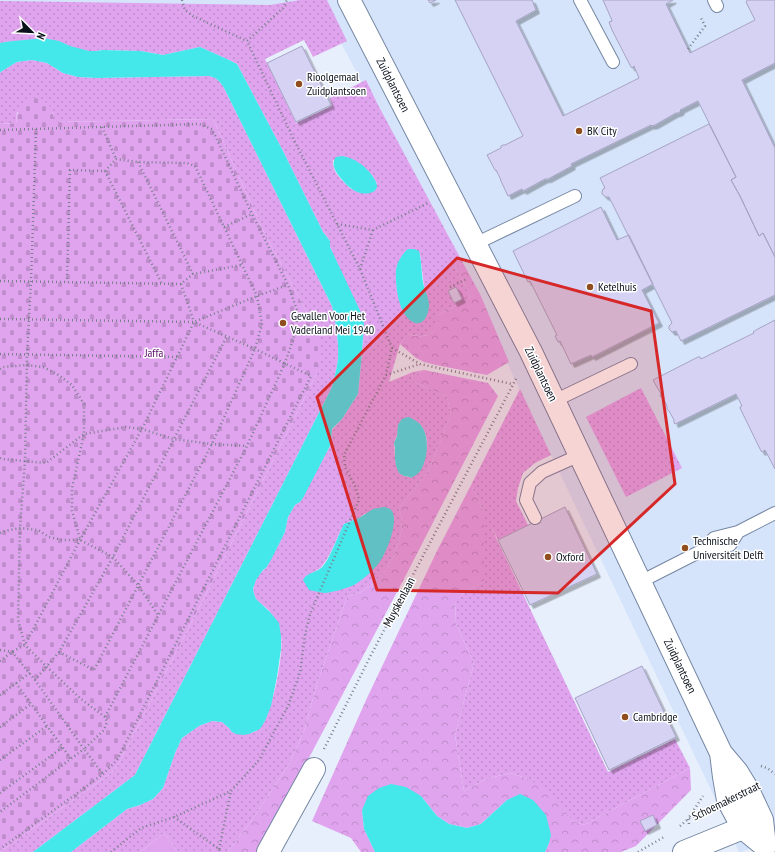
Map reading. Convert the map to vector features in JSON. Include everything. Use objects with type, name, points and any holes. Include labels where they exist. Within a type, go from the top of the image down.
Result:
[{"type":"street","name":"Zuidplantsoen","points":[[349,0],[531,352],[721,753],[737,772],[748,790],[760,821],[763,847]]},
{"type":"street","name":"Zuidplantsoen","points":[[721,753],[728,800],[760,821]]},
{"type":"street","points":[[268,852],[314,769]]},
{"type":"street","points":[[684,852],[760,821]]},
{"type":"lane","points":[[580,0],[613,62]]},
{"type":"lane","points":[[475,244],[575,196]]},
{"type":"lane","points":[[554,401],[631,364]]},
{"type":"lane","points":[[535,518],[526,500],[530,482],[542,472],[580,455]]},
{"type":"lane","points":[[640,582],[703,550],[730,545],[738,532],[775,513]]},
{"type":"path","points":[[111,852],[141,828],[174,817],[231,791],[259,760],[288,706],[300,673],[305,635],[310,614],[359,500],[356,488],[346,467],[344,455],[386,375],[392,348],[360,269],[295,142],[247,42],[193,16],[184,10],[182,0]]},
{"type":"path","points":[[247,42],[283,8],[286,0]]},
{"type":"path","points":[[688,49],[705,26],[699,13]]},
{"type":"path","points":[[0,130],[199,124],[212,129],[252,214],[288,285],[297,310],[296,332],[285,363],[247,446],[105,717]]},
{"type":"path","points":[[102,127],[116,160]]},
{"type":"path","points":[[0,812],[84,749],[104,730],[107,722],[105,717],[81,699],[25,645],[18,620],[20,528],[25,461],[28,320],[31,282],[36,129]]},
{"type":"path","points":[[59,652],[94,670],[212,444],[255,349],[262,324],[257,296],[195,166],[187,162],[138,162],[116,160]]},
{"type":"path","points":[[67,282],[70,170],[105,171],[116,160]]},
{"type":"path","points":[[138,162],[193,274]]},
{"type":"path","points":[[105,171],[162,284]]},
{"type":"path","points":[[337,224],[373,230],[448,193]]},
{"type":"path","points":[[224,227],[252,214]]},
{"type":"path","points":[[360,269],[373,230]]},
{"type":"path","points":[[0,281],[181,284],[193,274],[242,265]]},
{"type":"path","points":[[181,284],[194,322]]},
{"type":"path","points":[[0,661],[25,645],[80,540],[142,429],[194,322],[288,285]]},
{"type":"path","points":[[0,319],[194,322],[311,376],[117,760],[103,774],[83,790],[0,849]]},
{"type":"path","points":[[35,680],[59,652],[113,557],[227,336]]},
{"type":"path","points":[[392,348],[420,364],[512,384]]},
{"type":"path","name":"Muyskenlaan","points":[[314,769],[371,655],[465,477],[512,384],[531,352]]},
{"type":"path","points":[[0,354],[178,357]]},
{"type":"path","points":[[386,375],[420,364]]},
{"type":"path","points":[[0,369],[3,367],[27,365],[43,367],[57,374],[72,385],[84,404],[84,434],[72,488],[72,511],[80,540]]},
{"type":"path","points":[[0,458],[46,463],[84,434],[126,427],[142,429],[173,439],[212,444],[247,446]]},
{"type":"path","points":[[0,533],[20,528],[38,530],[49,537],[62,540],[80,540],[113,557],[138,585],[158,615]]},
{"type":"path","points":[[0,650],[12,652],[30,673],[103,774]]},
{"type":"path","points":[[0,695],[30,673]]},
{"type":"path","points":[[16,683],[71,759]]},
{"type":"path","points":[[0,727],[31,704]]},
{"type":"path","points":[[0,760],[47,726]]},
{"type":"path","points":[[0,793],[63,747]]},
{"type":"path","points":[[219,849],[231,791]]},
{"type":"path","name":"Schoemakerstraat","points":[[678,828],[688,819],[728,800]]},
{"type":"path","points":[[174,817],[222,852]]},
{"type":"path","points":[[638,852],[667,836]]},
{"type":"highlighted area","points":[[457,258],[651,311],[675,484],[558,593],[377,590],[317,397]]},
{"type":"shaded area","name":"Technische Universiteit Delft","points":[[0,0],[775,0],[775,837],[739,852],[712,792],[479,304],[322,7],[0,18]]},
{"type":"green space","points":[[300,0],[327,0],[347,41],[313,57],[304,40],[265,59],[296,123],[332,106],[330,98],[366,80],[463,263],[455,267],[471,297],[438,315],[435,327],[429,334],[420,336],[408,334],[400,344],[389,382],[413,372],[424,370],[412,376],[414,382],[447,397],[451,414],[429,470],[399,508],[402,520],[401,534],[393,557],[385,571],[373,584],[361,592],[347,597],[317,684],[304,731],[289,764],[256,814],[228,852],[178,852],[164,833],[140,852],[71,852],[127,809],[153,799],[163,788],[175,753],[182,738],[199,726],[212,721],[222,722],[232,732],[247,734],[257,731],[264,721],[273,698],[279,670],[281,637],[270,612],[255,597],[253,591],[255,583],[258,576],[266,568],[285,532],[288,517],[295,505],[300,502],[331,444],[332,430],[342,419],[358,394],[364,325],[330,247],[330,241],[323,232],[283,151],[237,64],[200,47],[163,55],[141,51],[88,51],[45,39],[0,43],[0,1],[270,5]],"holes":[[[333,160],[372,175],[377,184],[351,189],[336,173]],[[420,254],[424,287],[427,296],[397,292],[396,269]],[[398,425],[421,425],[426,435],[427,444],[425,459],[411,478],[401,474],[398,470],[394,444]],[[392,512],[394,518],[391,536],[359,581],[354,585],[305,577],[317,570],[326,561],[344,524],[359,518],[364,514]]]},
{"type":"green space","points":[[32,60],[47,63],[63,73],[78,77],[209,76],[220,82],[332,306],[337,332],[338,359],[332,387],[135,775],[33,852],[0,852],[100,781],[113,771],[119,763],[317,373],[312,322],[264,232],[213,119],[54,122],[53,112],[17,112],[16,123],[0,124],[0,73],[17,62]]},
{"type":"green space","name":"Jaffa","points":[[33,98],[37,98],[48,104],[53,113],[55,122],[213,119],[264,232],[312,322],[322,351],[317,373],[119,763],[113,771],[100,781],[0,852],[0,124],[16,123],[18,110],[22,104]]},
{"type":"green space","points":[[463,263],[480,294],[509,362],[487,375],[424,362],[416,358],[400,344],[408,334],[414,336],[425,336],[429,334],[435,327],[438,315],[471,297],[455,267]]},
{"type":"green space","points":[[424,370],[488,383],[498,396],[406,575],[259,852],[228,852],[256,814],[289,764],[304,731],[317,684],[347,597],[361,592],[373,584],[385,571],[393,557],[401,534],[402,520],[399,508],[429,470],[451,414],[447,397],[414,382],[412,376]]},
{"type":"green space","points":[[641,388],[682,468],[626,497],[586,417]]},
{"type":"green space","points":[[520,389],[551,455],[535,463],[523,473],[518,488],[516,501],[528,525],[498,540],[491,527],[608,772],[675,739],[690,768],[584,825],[573,821],[529,779],[510,773],[486,779],[464,791],[455,735],[474,663],[456,624],[455,601],[464,593],[484,581],[484,512],[471,485]]},
{"type":"green space","points":[[471,485],[484,512],[484,581],[464,593],[455,602],[456,624],[474,663],[455,735],[464,791],[486,779],[510,773],[529,779],[542,787],[573,821],[584,825],[690,768],[691,790],[636,846],[621,852],[545,852],[549,843],[507,800],[481,824],[467,828],[449,824],[437,816],[421,796],[362,810],[364,829],[375,852],[361,852],[351,838],[312,821],[367,698],[436,553]]},
{"type":"green space","points":[[164,833],[178,852],[140,852]]},
{"type":"water","points":[[43,38],[59,41],[70,46],[89,51],[141,51],[163,55],[200,47],[237,64],[283,151],[323,232],[330,241],[330,247],[363,317],[364,325],[358,394],[342,419],[332,429],[331,444],[303,498],[295,505],[288,517],[285,532],[271,560],[256,580],[253,589],[256,599],[279,623],[281,636],[281,649],[277,677],[271,706],[265,721],[260,729],[243,735],[232,732],[222,722],[212,721],[199,726],[182,738],[175,753],[163,788],[153,799],[127,809],[71,852],[33,852],[135,775],[332,387],[338,363],[338,346],[332,306],[220,82],[209,76],[78,77],[63,73],[47,63],[32,60],[17,62],[0,73],[0,43]]},
{"type":"water","points":[[342,156],[355,160],[368,170],[377,184],[377,187],[373,192],[365,194],[356,192],[345,183],[334,167],[336,157]]},
{"type":"water","points":[[408,249],[419,251],[423,282],[429,303],[429,309],[426,316],[422,322],[419,323],[411,321],[407,317],[400,305],[398,297],[396,276],[397,264]]},
{"type":"water","points":[[409,417],[419,423],[427,440],[425,459],[421,470],[411,478],[399,473],[396,466],[394,443],[397,436],[398,425],[401,420]]},
{"type":"water","points":[[384,507],[392,511],[394,522],[391,538],[382,559],[377,566],[360,581],[348,588],[324,593],[309,590],[303,580],[304,578],[319,570],[324,565],[344,524],[359,518],[373,509]]},
{"type":"water","points":[[391,784],[406,787],[421,796],[437,816],[449,824],[467,828],[481,824],[507,800],[520,794],[533,800],[546,815],[551,835],[549,843],[545,852],[375,852],[364,829],[362,810],[368,796],[379,788]]},
{"type":"building","points":[[428,0],[436,0],[430,3]]},
{"type":"building","name":"BK City","points":[[455,0],[532,0],[536,10],[516,21],[563,116],[639,78],[634,66],[632,68],[631,67],[612,30],[609,22],[612,21],[603,0],[673,0],[666,4],[690,53],[755,20],[746,2],[747,0],[775,0],[775,63],[742,80],[775,148],[775,257],[763,233],[759,236],[731,180],[736,177],[698,101],[655,125],[651,125],[571,164],[572,166],[548,179],[545,179],[523,191],[522,189],[508,196],[487,155],[501,148],[501,146],[523,136]]},
{"type":"building","name":"Rioolgemaal Zuidplantsoen","points":[[302,46],[331,105],[296,122],[267,63]]},
{"type":"building","points":[[709,124],[736,177],[731,180],[759,236],[763,233],[775,257],[775,295],[681,341],[676,331],[672,332],[669,329],[669,326],[672,323],[609,197],[602,194],[603,189],[605,188],[600,178]]},
{"type":"building","name":"Ketelhuis","points":[[601,207],[617,240],[629,235],[653,284],[642,290],[659,323],[592,357],[591,355],[571,364],[560,341],[558,342],[555,336],[557,335],[513,251]]},
{"type":"building","points":[[456,287],[462,299],[454,303],[448,291]]},
{"type":"building","points":[[775,320],[775,469],[765,450],[762,452],[761,451],[740,408],[742,406],[736,394],[675,424],[653,380],[698,357],[701,359],[754,333],[753,332],[756,330]]},
{"type":"building","name":"Oxford","points":[[565,507],[597,574],[530,605],[498,540]]},
{"type":"building","name":"Cambridge","points":[[642,666],[676,737],[609,770],[575,698]]},
{"type":"building","points":[[653,815],[657,825],[645,831],[640,821]]},
{"type":"place","name":"Rioolgemaal Zuidplantsoen","points":[[299,84]]},
{"type":"place","name":"BK City","points":[[579,131]]},
{"type":"place","name":"Ketelhuis","points":[[590,287]]},
{"type":"place","name":"Gevallen Voor Het Vaderland Mei 1940","points":[[283,323]]},
{"type":"place","name":"Technische Universiteit Delft","points":[[685,548]]},
{"type":"place","name":"Oxford","points":[[548,557]]},
{"type":"place","name":"Cambridge","points":[[625,717]]}]
